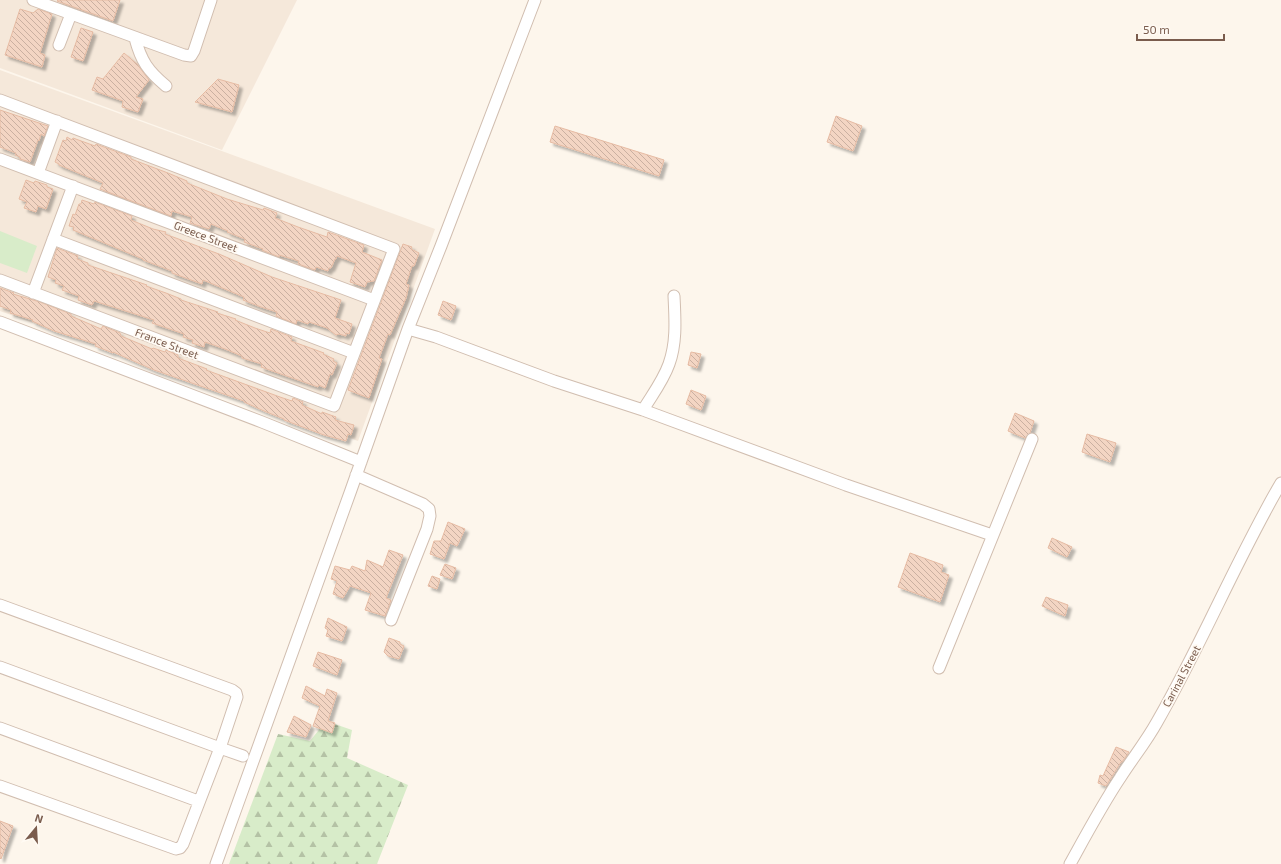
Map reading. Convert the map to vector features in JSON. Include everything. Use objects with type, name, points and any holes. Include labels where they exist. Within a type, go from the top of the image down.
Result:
[{"type":"street","points":[[33,0],[135,38],[191,56],[211,0]]},
{"type":"street","points":[[216,864],[408,328],[535,0]]},
{"type":"street","points":[[59,45],[71,14]]},
{"type":"street","points":[[135,38],[144,63],[155,77],[166,86]]},
{"type":"street","points":[[0,100],[394,249],[354,353],[53,239]]},
{"type":"street","points":[[38,173],[57,121]]},
{"type":"street","name":"Greece Street","points":[[0,158],[374,300]]},
{"type":"street","points":[[33,292],[74,186]]},
{"type":"street","name":"France Street","points":[[0,280],[334,406],[354,353]]},
{"type":"street","points":[[642,410],[661,381],[669,364],[673,348],[674,296]]},
{"type":"street","points":[[0,322],[254,419],[361,462]]},
{"type":"street","points":[[408,328],[459,345],[554,381],[642,410],[846,485],[992,535]]},
{"type":"street","points":[[940,668],[992,535],[1032,439]]},
{"type":"street","points":[[356,475],[423,504],[429,509],[430,516],[427,529],[390,620]]},
{"type":"street","name":"Carinal Street","points":[[1070,864],[1120,777],[1142,747],[1157,721],[1264,512],[1281,483]]},
{"type":"street","points":[[0,605],[232,690],[236,693],[237,698],[220,748],[198,801],[183,844],[176,850],[0,786]]},
{"type":"street","points":[[0,667],[243,756]]},
{"type":"street","points":[[0,728],[198,801]]},
{"type":"shaded area","points":[[0,0],[297,0],[222,150],[0,68]]},
{"type":"shaded area","points":[[0,70],[435,229],[358,441],[0,311]]},
{"type":"green space","points":[[0,231],[37,246],[27,273],[0,263]]},
{"type":"green space","points":[[326,721],[352,730],[347,758],[408,785],[377,864],[229,864],[278,734],[310,741]]},
{"type":"building","points":[[120,0],[113,21],[57,1]]},
{"type":"building","points":[[20,9],[33,13],[38,9],[52,14],[40,53],[45,55],[42,67],[5,55]]},
{"type":"building","points":[[81,28],[93,32],[83,61],[71,57]]},
{"type":"building","points":[[124,53],[137,64],[149,80],[136,97],[143,99],[138,112],[122,107],[123,101],[92,90],[97,77],[103,79]]},
{"type":"building","points":[[218,79],[239,85],[232,112],[195,102]]},
{"type":"building","points":[[0,110],[48,126],[44,136],[41,134],[39,141],[38,140],[30,162],[20,159],[20,157],[15,155],[16,153],[0,147]]},
{"type":"building","points":[[836,116],[862,126],[853,151],[827,142]]},
{"type":"building","points":[[555,126],[664,160],[659,176],[550,142]]},
{"type":"building","points":[[67,137],[72,140],[73,138],[95,146],[96,144],[131,157],[131,159],[168,173],[187,181],[187,183],[227,199],[263,210],[264,208],[277,213],[275,218],[298,227],[327,237],[328,232],[364,245],[362,252],[382,260],[374,281],[367,282],[365,287],[350,282],[356,263],[337,256],[328,271],[316,267],[315,270],[298,264],[299,261],[279,255],[279,257],[262,250],[263,249],[244,242],[245,239],[211,224],[209,229],[190,223],[192,217],[172,211],[171,216],[100,189],[103,183],[55,162],[63,140],[66,141]]},
{"type":"building","points":[[26,180],[47,185],[47,187],[53,189],[46,209],[38,206],[36,212],[24,208],[27,202],[19,199]]},
{"type":"building","points":[[82,200],[94,204],[95,202],[132,216],[131,220],[153,229],[166,232],[165,234],[219,254],[272,277],[341,300],[335,318],[352,324],[349,334],[346,333],[346,336],[339,334],[336,335],[327,328],[309,322],[308,324],[297,320],[296,324],[276,316],[277,312],[243,300],[244,297],[203,280],[202,284],[172,273],[172,271],[73,230],[74,227],[69,226],[73,214],[75,215]]},
{"type":"building","points":[[403,244],[412,247],[411,249],[419,253],[414,266],[412,266],[406,284],[409,285],[406,298],[390,335],[388,334],[379,358],[382,359],[369,398],[348,390]]},
{"type":"building","points":[[57,248],[78,256],[77,259],[88,263],[88,265],[147,285],[146,286],[181,300],[218,312],[217,313],[236,319],[235,320],[255,328],[270,333],[271,329],[292,337],[291,341],[324,353],[323,354],[334,359],[333,361],[337,363],[332,375],[330,374],[325,388],[319,385],[318,387],[261,367],[262,364],[242,358],[242,356],[205,342],[204,347],[192,343],[193,340],[183,337],[184,334],[152,323],[154,320],[94,301],[92,305],[78,300],[79,296],[62,290],[64,286],[55,283],[56,280],[48,277]]},
{"type":"building","points":[[0,288],[71,314],[71,316],[101,329],[103,326],[120,333],[121,336],[152,349],[165,352],[166,350],[178,355],[178,358],[207,369],[206,370],[292,401],[293,398],[303,402],[302,405],[322,414],[322,412],[336,417],[335,420],[354,425],[351,435],[348,434],[346,441],[324,435],[284,420],[244,401],[154,370],[113,352],[95,346],[96,344],[54,331],[32,321],[33,320],[10,313],[11,310],[0,306]]},
{"type":"building","points":[[443,301],[456,306],[451,320],[438,315]]},
{"type":"building","points":[[691,352],[701,354],[697,368],[688,365]]},
{"type":"building","points":[[691,390],[706,396],[701,410],[686,404]]},
{"type":"building","points":[[1015,413],[1034,421],[1030,433],[1025,438],[1008,431]]},
{"type":"building","points":[[1087,434],[1116,443],[1110,462],[1082,452]]},
{"type":"building","points":[[448,522],[465,529],[457,546],[450,543],[444,559],[430,554],[434,541],[441,541]]},
{"type":"building","points":[[1052,538],[1072,547],[1067,557],[1048,548]]},
{"type":"building","points":[[389,550],[403,555],[386,598],[391,600],[385,616],[365,610],[371,593],[350,586],[343,598],[333,594],[337,581],[331,579],[335,566],[350,570],[352,566],[365,571],[367,560],[383,567]]},
{"type":"building","points":[[910,553],[943,565],[941,572],[949,575],[940,602],[898,587]]},
{"type":"building","points":[[445,564],[456,568],[452,579],[440,575]]},
{"type":"building","points":[[432,576],[440,579],[437,589],[428,586]]},
{"type":"building","points":[[1046,597],[1068,605],[1065,616],[1042,606]]},
{"type":"building","points":[[328,618],[347,627],[342,641],[326,636],[328,630],[325,628]]},
{"type":"building","points":[[389,638],[400,642],[400,644],[404,646],[399,659],[388,656],[384,652]]},
{"type":"building","points":[[318,652],[342,660],[337,675],[313,666]]},
{"type":"building","points":[[306,686],[325,696],[327,689],[337,693],[328,721],[335,723],[332,733],[313,726],[320,706],[302,698]]},
{"type":"building","points":[[294,716],[311,725],[306,737],[287,732]]},
{"type":"building","points":[[1116,747],[1129,752],[1106,786],[1098,783],[1100,775],[1103,776]]},
{"type":"building","points":[[0,821],[13,826],[1,859],[0,858]]}]
